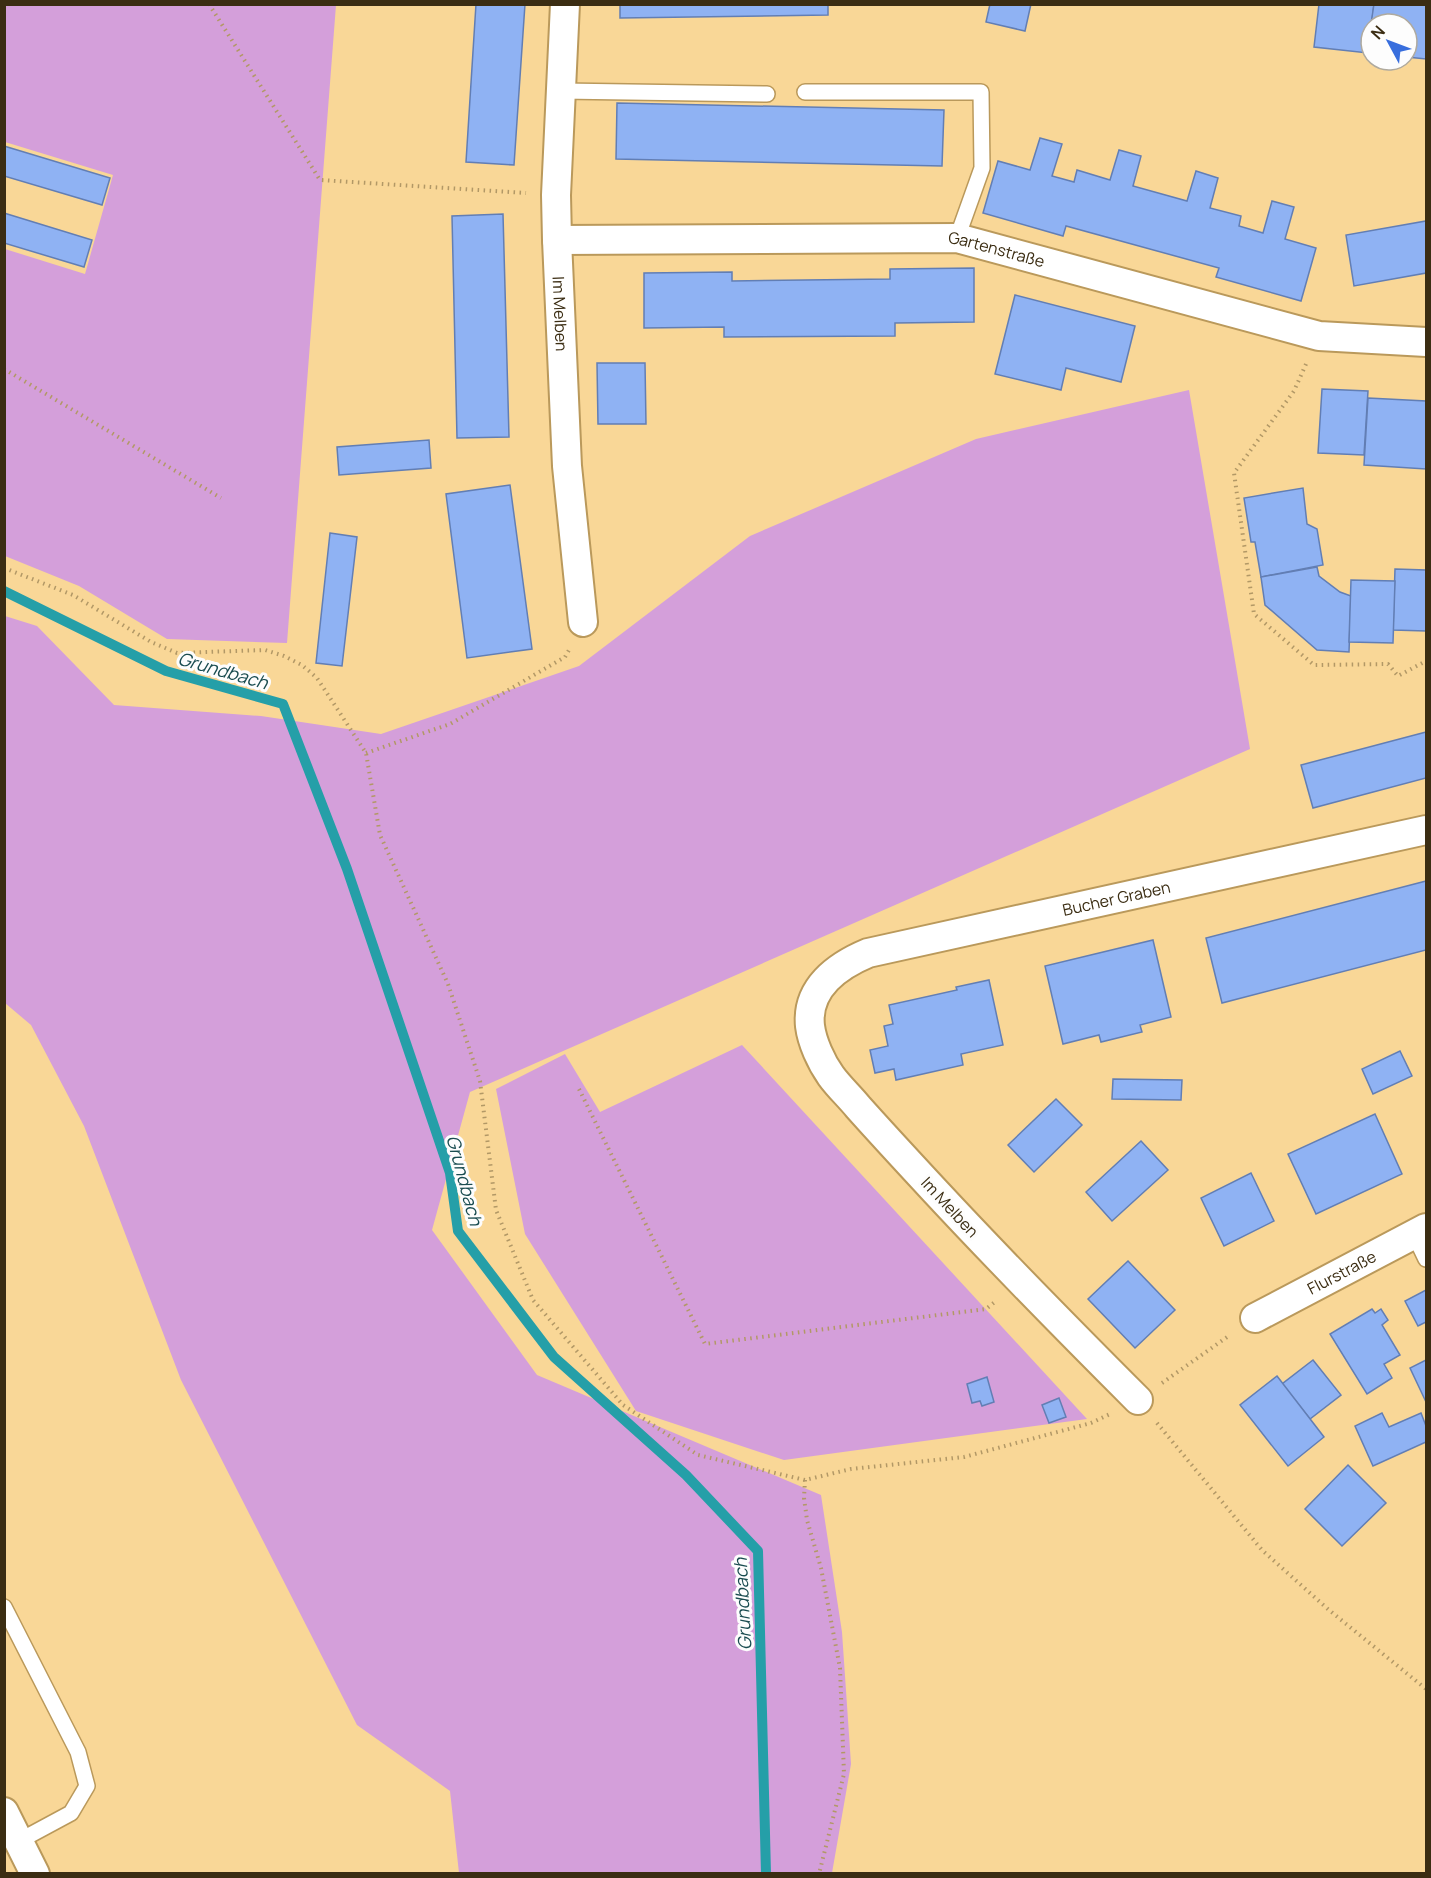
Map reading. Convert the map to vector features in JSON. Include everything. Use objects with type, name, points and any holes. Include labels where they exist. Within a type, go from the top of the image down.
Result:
[{"type":"street","name":"Im Melben","points":[[565,4],[556,195],[557,240],[567,466],[583,622]]},
{"type":"street","name":"Gartenstraße","points":[[557,240],[957,238],[1319,336],[1426,342]]},
{"type":"street","name":"Bucher Graben","points":[[817,989],[835,971],[867,953],[1426,830]]},
{"type":"street","name":"Im Melben","points":[[817,989],[811,1008],[810,1026],[817,1051],[830,1075],[887,1140],[1019,1281],[1138,1400]]},
{"type":"street","name":"Flurstraße","points":[[1255,1318],[1420,1231]]},
{"type":"street","points":[[4,1812],[35,1874]]},
{"type":"lane","points":[[561,92],[767,94]]},
{"type":"lane","points":[[806,92],[981,92],[982,168],[957,238]]},
{"type":"lane","points":[[1420,1231],[1426,1259]]},
{"type":"lane","points":[[4,1607],[78,1752],[87,1786],[71,1814],[19,1841]]},
{"type":"path","points":[[209,4],[320,180],[556,195]]},
{"type":"path","points":[[1319,336],[1294,391],[1234,473],[1254,614],[1314,665],[1388,664],[1398,676],[1426,661]]},
{"type":"path","points":[[4,369],[221,498]]},
{"type":"path","points":[[4,568],[74,595],[151,642],[177,653],[265,650],[302,665],[317,678],[366,753],[380,835],[448,984],[480,1081],[496,1210],[533,1300],[623,1405],[698,1455],[805,1480],[851,1469],[964,1457],[1091,1423],[1138,1400],[1255,1318]]},
{"type":"path","points":[[366,753],[450,724],[565,657],[583,622]]},
{"type":"path","points":[[579,1089],[705,1344],[986,1309],[1019,1281]]},
{"type":"path","points":[[1138,1400],[1262,1550],[1329,1610],[1426,1689]]},
{"type":"path","points":[[805,1480],[804,1498],[807,1520],[821,1568],[840,1668],[844,1774],[819,1874]]},
{"type":"shaded area","points":[[5,4],[336,5],[287,643],[167,639],[79,586],[5,556],[5,249],[85,274],[113,175],[5,142]]},
{"type":"shaded area","points":[[1189,390],[1250,749],[470,1092],[432,1230],[537,1375],[821,1495],[842,1632],[851,1764],[832,1873],[459,1873],[450,1791],[357,1725],[181,1380],[84,1126],[31,1025],[5,1003],[5,616],[37,626],[114,705],[261,716],[381,734],[579,666],[750,536],[976,439]]},
{"type":"shaded area","points":[[742,1045],[1087,1419],[784,1460],[636,1411],[525,1234],[496,1089],[565,1054],[600,1112]]},
{"type":"building","points":[[476,4],[525,4],[514,165],[466,162]]},
{"type":"building","points":[[620,4],[828,4],[828,15],[620,18]]},
{"type":"building","points":[[990,4],[1031,4],[1025,31],[986,22]]},
{"type":"building","points":[[1319,4],[1374,4],[1373,12],[1359,12],[1359,52],[1314,47]]},
{"type":"building","points":[[1374,4],[1426,4],[1426,59],[1419,58],[1419,12],[1373,12]]},
{"type":"building","points":[[617,103],[944,110],[942,166],[616,159]]},
{"type":"building","points":[[1040,138],[1062,144],[1052,176],[1074,182],[1077,170],[1110,180],[1119,150],[1141,156],[1133,186],[1187,201],[1196,171],[1218,178],[1210,208],[1241,216],[1239,226],[1263,233],[1272,201],[1294,207],[1285,239],[1316,248],[1301,301],[1216,277],[1219,268],[1066,226],[1063,236],[983,213],[998,161],[1030,170]]},
{"type":"building","points":[[4,146],[110,178],[102,205],[4,176]]},
{"type":"building","points":[[4,213],[92,240],[84,267],[4,243]]},
{"type":"building","points":[[503,214],[509,437],[457,438],[452,216]]},
{"type":"building","points":[[1426,221],[1426,273],[1354,286],[1346,235]]},
{"type":"building","points":[[974,268],[974,322],[895,323],[895,336],[724,337],[724,327],[644,328],[644,273],[732,272],[732,281],[890,279],[890,269]]},
{"type":"building","points":[[1015,295],[1135,326],[1121,382],[1066,368],[1061,390],[995,374]]},
{"type":"building","points":[[597,363],[645,363],[646,424],[598,424]]},
{"type":"building","points":[[1322,389],[1368,391],[1364,455],[1318,453]]},
{"type":"building","points":[[1368,398],[1426,401],[1426,469],[1364,465]]},
{"type":"building","points":[[429,440],[431,468],[339,475],[337,447]]},
{"type":"building","points":[[510,485],[532,649],[467,658],[446,494]]},
{"type":"building","points":[[1303,488],[1307,524],[1317,529],[1323,565],[1261,577],[1255,542],[1251,542],[1244,498]]},
{"type":"building","points":[[330,533],[357,537],[342,666],[316,663]]},
{"type":"building","points":[[1317,567],[1319,576],[1340,592],[1351,596],[1349,652],[1317,650],[1265,605],[1261,577]]},
{"type":"building","points":[[1395,569],[1426,570],[1426,631],[1393,630]]},
{"type":"building","points":[[1351,580],[1395,581],[1393,643],[1349,642]]},
{"type":"building","points":[[1426,732],[1426,778],[1313,808],[1301,765]]},
{"type":"building","points":[[1426,881],[1426,950],[1222,1003],[1206,938]]},
{"type":"building","points":[[1153,940],[1171,1017],[1140,1025],[1142,1032],[1101,1042],[1099,1035],[1063,1044],[1045,966]]},
{"type":"building","points":[[989,980],[1003,1045],[961,1054],[963,1065],[896,1080],[894,1069],[875,1073],[870,1050],[888,1046],[884,1026],[893,1024],[889,1005],[957,990],[956,987]]},
{"type":"building","points":[[1400,1051],[1412,1076],[1373,1094],[1362,1069]]},
{"type":"building","points":[[1113,1079],[1182,1080],[1181,1100],[1112,1099]]},
{"type":"building","points":[[1056,1099],[1082,1125],[1034,1172],[1008,1145]]},
{"type":"building","points":[[1375,1114],[1402,1174],[1316,1214],[1288,1154]]},
{"type":"building","points":[[1141,1141],[1168,1170],[1112,1221],[1086,1192]]},
{"type":"building","points":[[1251,1173],[1274,1221],[1224,1246],[1201,1198]]},
{"type":"building","points":[[1128,1261],[1175,1310],[1135,1348],[1088,1299]]},
{"type":"building","points":[[1426,1290],[1426,1322],[1418,1326],[1405,1301]]},
{"type":"building","points":[[1372,1309],[1375,1313],[1381,1309],[1388,1320],[1382,1325],[1400,1355],[1384,1364],[1392,1378],[1367,1394],[1330,1334]]},
{"type":"building","points":[[1313,1360],[1341,1395],[1310,1419],[1282,1384]]},
{"type":"building","points":[[1426,1360],[1426,1402],[1410,1368]]},
{"type":"building","points":[[1277,1376],[1324,1437],[1288,1466],[1240,1405]]},
{"type":"building","points":[[987,1377],[994,1402],[982,1406],[980,1401],[972,1403],[967,1384]]},
{"type":"building","points":[[1059,1398],[1066,1417],[1049,1423],[1042,1405]]},
{"type":"building","points":[[1382,1413],[1389,1427],[1421,1413],[1426,1426],[1426,1442],[1373,1466],[1355,1426]]},
{"type":"building","points":[[1348,1465],[1386,1503],[1342,1546],[1305,1509]]},
{"type":"waterway","name":"Grundbach","points":[[4,591],[166,671],[283,704],[347,869],[450,1173],[458,1231],[554,1357],[686,1475],[758,1551],[766,1874]]}]
